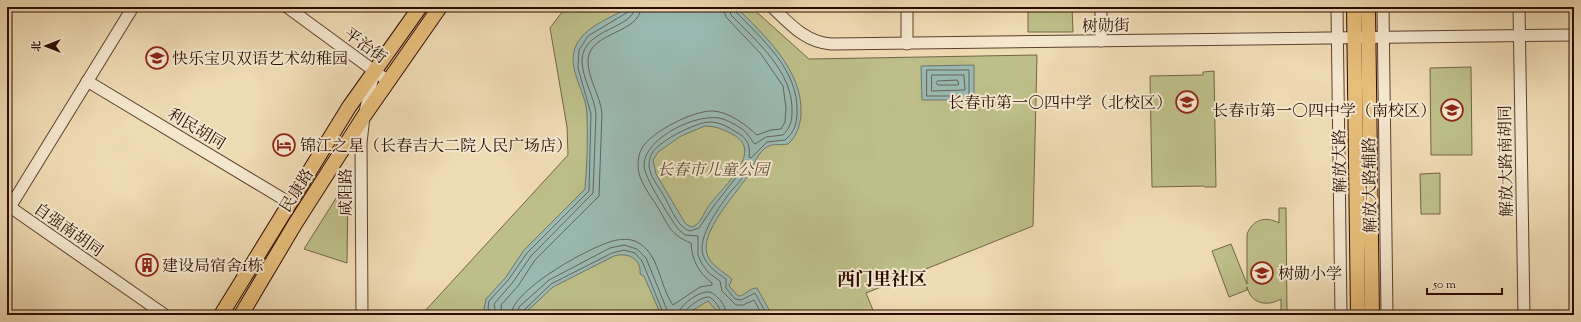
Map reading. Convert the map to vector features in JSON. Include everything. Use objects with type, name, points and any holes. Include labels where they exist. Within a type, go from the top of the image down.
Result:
[{"type":"main road","name":"民康路","points":[[221,315],[349,107],[420,7]]},
{"type":"main road","name":"民康路","points":[[241,315],[295,224],[364,116],[440,7]]},
{"type":"main road","name":"解放大路","points":[[1354,7],[1361,38],[1372,315]]},
{"type":"main road","name":"解放大路","points":[[1358,315],[1361,38],[1368,7]]},
{"type":"street","name":"自强南胡同","points":[[133,7],[8,207],[60,240],[144,302],[165,315]]},
{"type":"street","name":"平治街","points":[[287,7],[388,81]]},
{"type":"street","name":"树勋街","points":[[772,7],[805,36],[821,43],[907,44],[1574,36]]},
{"type":"street","points":[[907,7],[907,44]]},
{"type":"street","points":[[1101,7],[1101,41]]},
{"type":"street","name":"解放大路辅路","points":[[1337,7],[1341,315]]},
{"type":"street","name":"解放大路辅路","points":[[1383,7],[1387,315]]},
{"type":"street","name":"解放大路南胡同","points":[[1519,7],[1524,315]]},
{"type":"street","name":"咸阳路","points":[[362,315],[361,150],[364,116],[374,71]]},
{"type":"street","name":"利民胡同","points":[[87,81],[290,203]]},
{"type":"green space","name":"长春市儿童公园","points":[[566,7],[751,7],[809,59],[1037,55],[1033,226],[866,293],[875,315],[424,315],[424,312],[568,155],[567,127],[550,28]]},
{"type":"green space","points":[[1028,7],[1072,7],[1073,32],[1028,32]]},
{"type":"green space","points":[[1471,67],[1472,155],[1431,155],[1430,68]]},
{"type":"green space","points":[[1214,71],[1216,187],[1152,187],[1150,76],[1203,75],[1203,72]]},
{"type":"green space","points":[[1440,173],[1440,214],[1421,214],[1420,174]]},
{"type":"green space","points":[[343,187],[348,190],[347,263],[304,249]]},
{"type":"green space","points":[[1279,208],[1286,208],[1287,315],[1281,315],[1281,299],[1270,303],[1260,302],[1252,297],[1247,287],[1247,290],[1229,297],[1212,251],[1231,244],[1247,284],[1247,234],[1253,225],[1260,220],[1265,219],[1279,223]]},
{"type":"water","points":[[629,7],[736,7],[770,42],[789,68],[796,83],[800,98],[801,118],[796,134],[788,144],[773,145],[767,147],[761,152],[747,177],[727,203],[713,225],[706,245],[707,254],[711,262],[732,279],[729,286],[738,296],[757,288],[772,315],[717,315],[717,311],[708,301],[685,315],[661,315],[644,276],[640,274],[640,268],[636,260],[623,255],[614,256],[553,287],[523,315],[488,315],[484,309],[486,299],[506,277],[524,250],[585,189],[587,115],[586,106],[574,67],[573,58],[575,48],[580,39],[590,29]],"holes":[[[705,126],[720,129],[734,135],[742,143],[745,151],[743,161],[730,181],[714,199],[699,222],[691,227],[685,223],[656,174],[653,160],[658,152],[681,136]]]},
{"type":"water","points":[[974,65],[974,93],[970,100],[922,100],[921,66]]},
{"type":"place","name":"快乐宝贝双语艺术幼稚园","points":[[157,58]]},
{"type":"place","name":"长春市第一〇四中学（北校区）","points":[[1187,102]]},
{"type":"place","name":"长春市第一〇四中学（南校区）","points":[[1452,110]]},
{"type":"place","name":"锦江之星（长春吉大二院人民广场店）","points":[[284,145]]},
{"type":"place","name":"建设局宿舍1栋","points":[[147,265]]},
{"type":"place","name":"树勋小学","points":[[1262,273]]},
{"type":"district","name":"西门里社区","points":[[882,279]]}]
